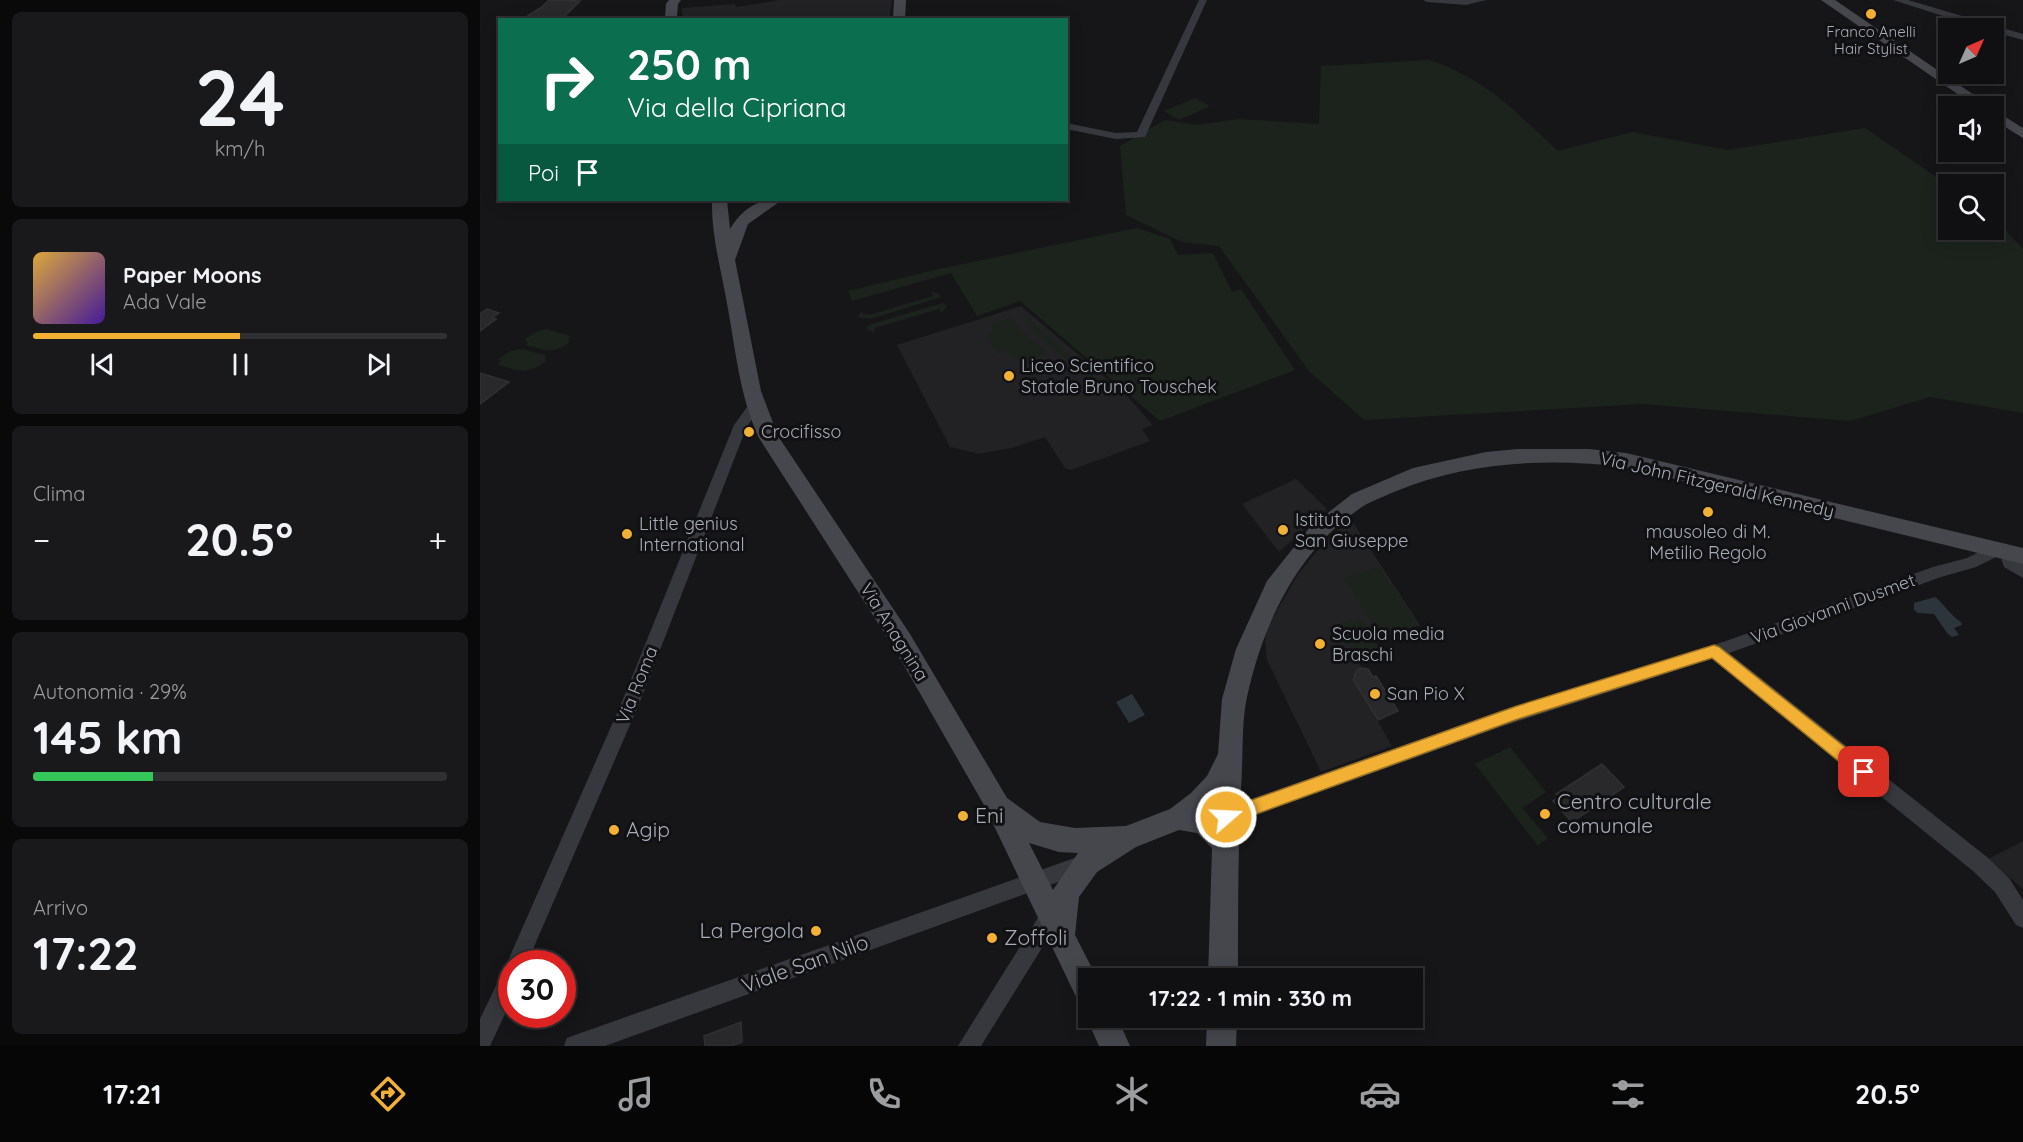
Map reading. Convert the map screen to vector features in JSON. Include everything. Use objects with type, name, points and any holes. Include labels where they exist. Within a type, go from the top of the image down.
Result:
[{"type":"main road","points":[[671,18],[672,4],[675,0]]},
{"type":"main road","points":[[899,18],[900,0]]},
{"type":"main road","points":[[1827,0],[1968,96]]},
{"type":"main road","points":[[2004,121],[2023,134]]},
{"type":"main road","name":"Via Anagnina","points":[[719,201],[727,263],[755,406],[769,438],[906,648],[993,797],[1078,971]]},
{"type":"main road","points":[[720,217],[728,224],[739,224],[756,209],[772,201]]},
{"type":"main road","name":"Via Anagnina","points":[[727,263],[734,233],[739,224]]},
{"type":"main road","name":"Via John Fitzgerald Kennedy","points":[[1223,968],[1226,817],[1234,699],[1248,649],[1278,580],[1317,533],[1359,499],[1420,473],[1486,459],[1517,456],[1578,456],[1626,460],[2008,553]]},
{"type":"main road","points":[[1056,926],[1066,892],[1087,863],[1127,838],[1179,818],[1200,802],[1216,784],[1230,752]]},
{"type":"main road","points":[[993,797],[1012,818],[1035,833],[1067,842],[1127,838]]},
{"type":"main road","points":[[1179,818],[1201,819],[1215,828],[1226,845]]},
{"type":"main road","points":[[1106,1028],[1115,1046]]},
{"type":"main road","points":[[1221,1046],[1222,1028]]},
{"type":"street","points":[[1068,126],[1116,136],[1141,135],[1203,0]]},
{"type":"street","points":[[1427,0],[1466,3],[1481,1]]},
{"type":"street","points":[[1899,0],[1957,18]]},
{"type":"street","points":[[2004,32],[2023,37]]},
{"type":"street","name":"Via Roma","points":[[523,950],[630,704],[741,425],[755,406]]},
{"type":"street","points":[[2008,553],[2010,563],[2023,572]]},
{"type":"street","name":"Via Giovanni Dusmet","points":[[1226,817],[1517,713],[1714,651],[1939,571],[2008,553]]},
{"type":"street","points":[[1714,651],[1980,864],[2002,885],[2023,918]]},
{"type":"street","name":"Viale San Nilo","points":[[575,1046],[1087,863]]},
{"type":"street","points":[[969,1046],[1056,926]]},
{"type":"street","points":[[480,1043],[498,1004]]},
{"type":"shaded area","points":[[780,0],[892,0],[889,18],[685,18],[682,14],[682,8],[734,4],[737,7]]},
{"type":"shaded area","points":[[1429,60],[1449,67],[1467,76],[1499,98],[1558,151],[1632,132],[1728,150],[1865,128],[1938,178],[1938,240],[2004,240],[2004,228],[2023,249],[2023,413],[1930,397],[1850,421],[1643,404],[1364,420],[1309,371],[1219,246],[1182,242],[1126,215],[1120,146],[1165,120],[1198,125],[1238,119],[1319,124],[1321,66]]},
{"type":"shaded area","points":[[1195,98],[1210,106],[1179,120],[1164,111]]},
{"type":"shaded area","points":[[1137,228],[1170,239],[1178,255],[1213,253],[1232,292],[1241,289],[1295,370],[1160,421],[1020,301],[977,316],[951,273],[852,301],[848,291],[939,269]]},
{"type":"shaded area","points":[[931,292],[938,293],[941,297],[870,319],[857,317],[861,312],[869,315],[933,296]]},
{"type":"shaded area","points":[[943,303],[947,306],[942,313],[939,309],[875,328],[874,333],[866,328],[871,324]]},
{"type":"shaded area","name":"Liceo Scientifico Statale Bruno Touschek","points":[[1021,306],[1128,397],[1153,425],[1142,429],[1150,441],[1071,470],[1065,468],[1045,437],[1011,448],[979,454],[950,447],[897,345]]},
{"type":"shaded area","points":[[1011,318],[1019,326],[1018,328],[1047,352],[1022,364],[994,339],[1006,351],[998,354],[986,335],[992,333],[991,323]]},
{"type":"shaded area","points":[[1029,319],[1116,395],[1110,399],[1023,322]]},
{"type":"shaded area","points":[[546,329],[570,336],[568,340],[570,342],[554,350],[526,345],[528,342],[524,340]]},
{"type":"shaded area","points":[[522,349],[545,355],[546,361],[528,370],[499,365],[501,361],[499,359],[510,351]]},
{"type":"shaded area","name":"Istituto San Giuseppe","points":[[1296,479],[1327,509],[1279,552],[1242,504]]},
{"type":"shaded area","name":"Scuola media Braschi","points":[[1350,518],[1420,625],[1375,640],[1380,652],[1358,660],[1362,668],[1352,677],[1392,746],[1321,772],[1267,660],[1265,637],[1270,623],[1298,574],[1322,545]]},
{"type":"shaded area","points":[[1380,567],[1418,625],[1381,638],[1344,578]]},
{"type":"shaded area","points":[[1935,597],[1961,622],[1962,625],[1954,628],[1959,635],[1952,637],[1947,633],[1934,614],[1918,613],[1914,610],[1914,603]]},
{"type":"shaded area","points":[[1360,617],[1380,652],[1358,660],[1337,625]]},
{"type":"shaded area","points":[[1132,694],[1145,715],[1129,723],[1116,702]]},
{"type":"shaded area","points":[[1510,747],[1546,792],[1522,808],[1548,838],[1538,846],[1475,764]]},
{"type":"shaded area","points":[[2023,841],[2023,889],[1988,859]]},
{"type":"building","points":[[549,0],[580,1],[563,18],[524,18]]},
{"type":"building","points":[[487,309],[499,313],[492,318],[496,319],[480,331],[480,314]]},
{"type":"building","points":[[480,373],[509,382],[480,404]]},
{"type":"building","name":"San Pio X","points":[[1368,669],[1373,677],[1376,676],[1398,711],[1378,720],[1353,679],[1357,670]]},
{"type":"building","points":[[1602,764],[1624,787],[1572,822],[1553,801],[1559,797],[1556,794]]},
{"type":"building","points":[[741,1022],[742,1042],[731,1046],[705,1046],[704,1036]]},
{"type":"place","name":"Franco Anelli Hair Stylist","points":[[1871,14]]},
{"type":"place","name":"Liceo Scientifico Statale Bruno Touschek","points":[[1009,376]]},
{"type":"place","name":"Crocifisso","points":[[749,432]]},
{"type":"place","name":"mausoleo di M. Metilio Regolo","points":[[1708,512]]},
{"type":"place","name":"Istituto San Giuseppe","points":[[1283,530]]},
{"type":"place","name":"Little genius International","points":[[627,534]]},
{"type":"place","name":"Scuola media Braschi","points":[[1320,644]]},
{"type":"place","name":"San Pio X","points":[[1375,694]]},
{"type":"place","name":"Centro culturale comunale","points":[[1545,814]]},
{"type":"place","name":"Eni","points":[[963,816]]},
{"type":"place","name":"Agip","points":[[614,830]]},
{"type":"place","name":"La Pergola","points":[[816,931]]},
{"type":"place","name":"Zoffoli","points":[[992,938]]},
{"type":"route","points":[[1226,817],[1517,713],[1714,651],[1864,772]]}]
